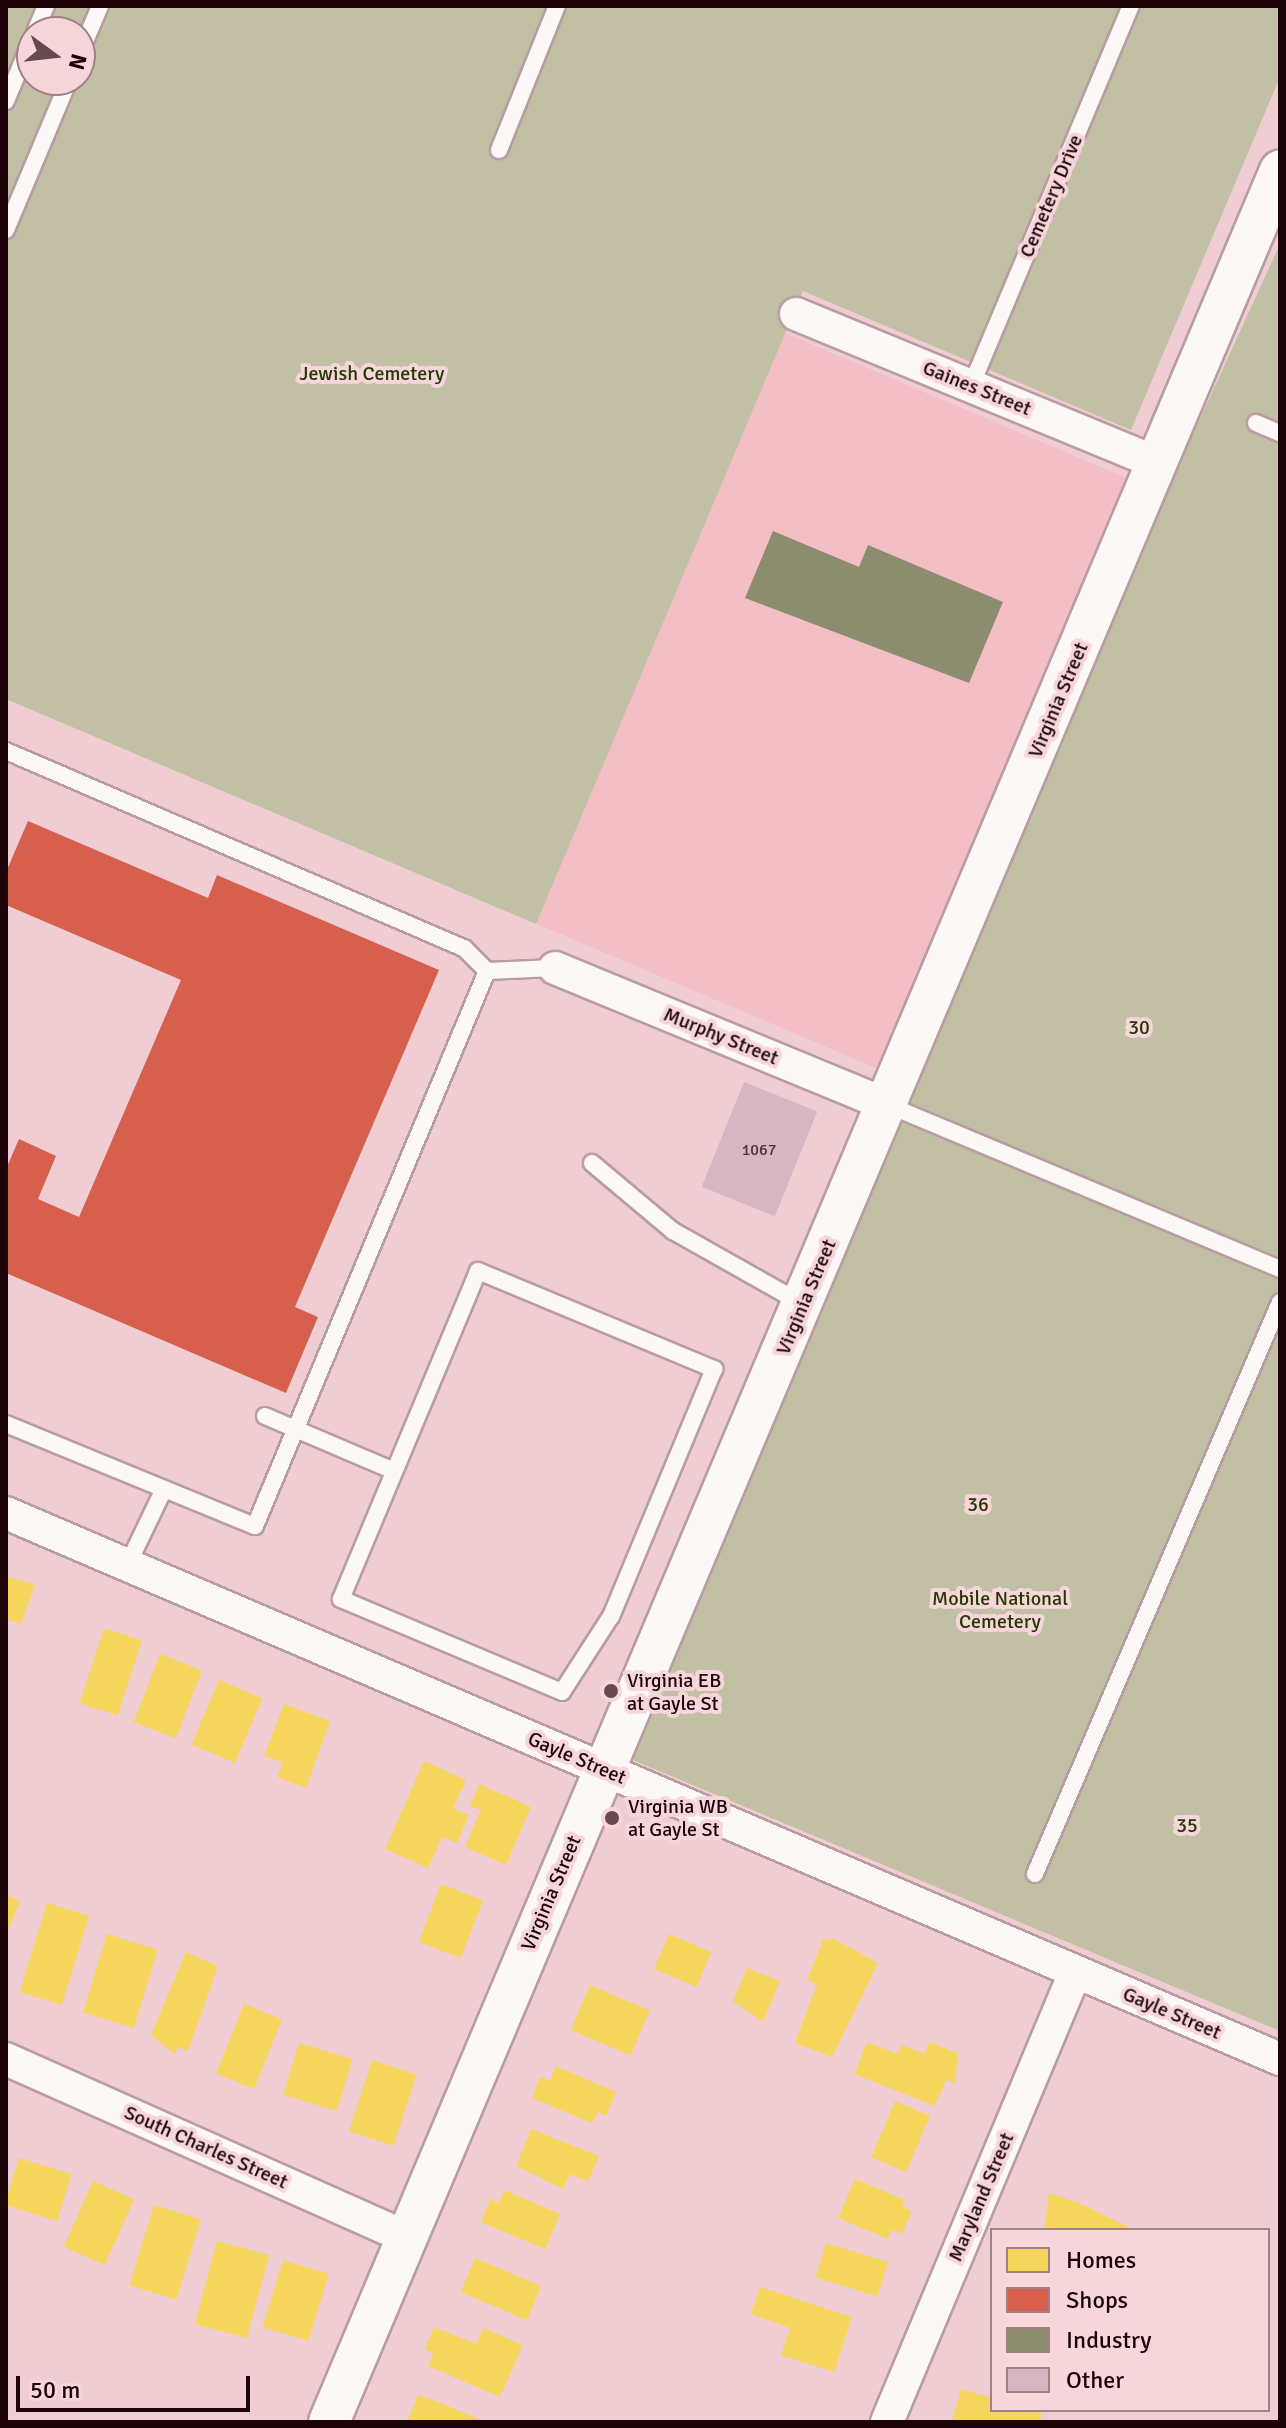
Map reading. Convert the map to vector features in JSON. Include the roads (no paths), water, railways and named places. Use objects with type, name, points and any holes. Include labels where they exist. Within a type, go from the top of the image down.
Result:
[{"type":"street","name":"Virginia Street","points":[[329,2422],[1280,171]]},
{"type":"street","name":"Gaines Street","points":[[796,314],[1157,463]]},
{"type":"street","name":"Murphy Street","points":[[555,968],[888,1105]]},
{"type":"street","name":"Gayle Street","points":[[6,1513],[1280,2059]]},
{"type":"street","name":"Maryland Street","points":[[887,2422],[1075,1972]]},
{"type":"street","name":"South Charles Street","points":[[6,2059],[405,2237]]},
{"type":"lane","points":[[499,150],[557,6]]},
{"type":"lane","name":"Cemetery Drive","points":[[971,386],[1131,6]]},
{"type":"lane","points":[[6,101],[16,77]]},
{"type":"lane","points":[[6,230],[62,96]]},
{"type":"lane","points":[[1256,423],[1280,433]]},
{"type":"lane","points":[[6,751],[464,948],[487,971],[555,968]]},
{"type":"lane","points":[[6,1424],[163,1491],[255,1526],[487,971]]},
{"type":"lane","points":[[888,1105],[1280,1269]]},
{"type":"lane","points":[[592,1163],[673,1231],[803,1304]]},
{"type":"lane","points":[[478,1271],[714,1369],[611,1616],[562,1692],[341,1599],[394,1471],[478,1271]]},
{"type":"lane","points":[[1035,1874],[1280,1302]]},
{"type":"lane","points":[[265,1416],[394,1471]]},
{"type":"lane","points":[[128,1564],[163,1491]]},
{"type":"place","name":"Virginia EB at Gayle St","points":[[611,1691]]},
{"type":"place","name":"Virginia WB at Gayle St","points":[[612,1818]]},
{"type":"park label","name":"Jewish Cemetery","points":[[372,373]]},
{"type":"park label","name":"30","points":[[1139,1027]]},
{"type":"park label","name":"36","points":[[978,1504]]},
{"type":"park label","name":"Mobile National Cemetery","points":[[1000,1610]]},
{"type":"park label","name":"35","points":[[1187,1825]]}]
